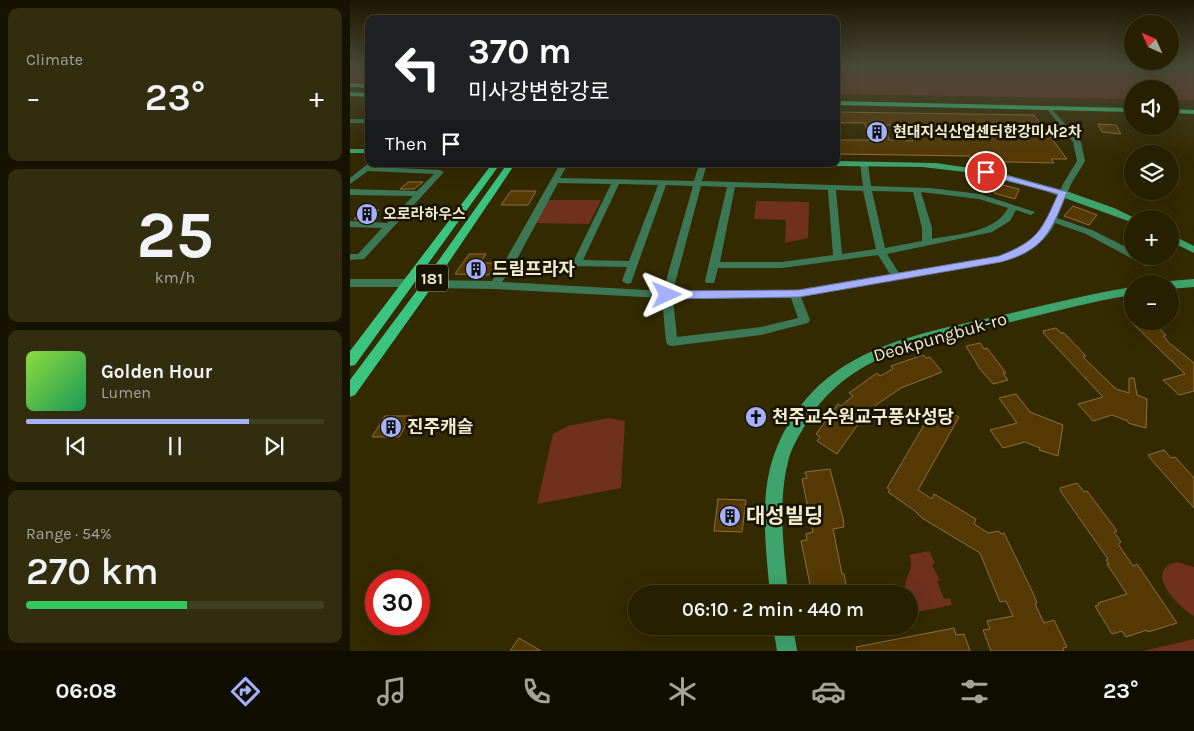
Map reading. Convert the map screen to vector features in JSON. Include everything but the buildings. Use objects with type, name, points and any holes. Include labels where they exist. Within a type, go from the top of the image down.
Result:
[{"type":"main road","points":[[840,99],[1050,109],[1124,110]]},
{"type":"main road","points":[[840,106],[880,102],[1124,105]]},
{"type":"main road","points":[[1179,105],[1194,106]]},
{"type":"main road","points":[[1179,111],[1194,112]]},
{"type":"main road","name":"181","points":[[350,361],[494,167]]},
{"type":"main road","name":"181","points":[[350,391],[428,284],[509,167]]},
{"type":"street","points":[[428,284],[495,285],[667,295],[795,294],[1001,259],[1027,248],[1047,230],[1063,192],[1081,161],[1077,142],[1050,109]]},
{"type":"street","points":[[350,121],[365,121]]},
{"type":"street","points":[[350,151],[365,151]]},
{"type":"street","points":[[840,164],[936,166],[974,170],[1063,192],[1124,217]]},
{"type":"street","points":[[864,164],[867,188],[881,252],[896,276]]},
{"type":"street","points":[[350,182],[368,167]]},
{"type":"street","points":[[350,256],[361,257],[440,172],[381,167]]},
{"type":"street","points":[[495,285],[510,262],[562,167]]},
{"type":"street","points":[[702,167],[667,295],[672,342],[761,331],[804,320],[795,294]]},
{"type":"street","points":[[555,180],[916,189],[972,196],[1031,212]]},
{"type":"street","points":[[577,263],[616,181]]},
{"type":"street","points":[[627,281],[663,182]]},
{"type":"street","points":[[710,281],[732,184]]},
{"type":"street","points":[[832,187],[838,258]]},
{"type":"street","points":[[916,189],[927,228],[927,243]]},
{"type":"street","points":[[350,192],[420,194]]},
{"type":"street","points":[[714,265],[782,265],[881,252],[989,230],[1007,219],[1013,207]]},
{"type":"street","points":[[1052,218],[1089,232],[1124,250]]},
{"type":"street","points":[[350,224],[390,226]]},
{"type":"street","points":[[1179,242],[1194,250]]},
{"type":"street","points":[[510,262],[633,264]]},
{"type":"street","points":[[350,282],[408,283]]},
{"type":"street","points":[[1179,284],[1194,283]]},
{"type":"street","name":"Deokpungbuk-ro","points":[[778,585],[773,525],[775,489],[781,456],[798,422],[832,380],[868,356],[926,337],[1124,293]]},
{"type":"street","points":[[784,635],[787,651]]},
{"type":"shaded area","points":[[918,95],[1124,95],[1124,99]]},
{"type":"shaded area","points":[[1179,95],[1194,95],[1194,100],[1179,100]]},
{"type":"shaded area","points":[[548,200],[601,200],[589,224],[534,223]]},
{"type":"shaded area","points":[[756,201],[809,202],[808,238],[785,243],[786,220],[754,219]]},
{"type":"shaded area","points":[[609,418],[625,421],[621,488],[537,504],[553,434],[568,426]]},
{"type":"shaded area","points":[[929,551],[935,563],[932,565],[940,580],[937,581],[944,599],[950,598],[952,605],[918,612],[918,585],[905,585],[911,568],[909,555]]},
{"type":"shaded area","points":[[1177,562],[1194,567],[1194,616],[1172,597],[1166,589],[1163,580],[1163,573],[1167,566]]},
{"type":"shaded area","points":[[1194,639],[1194,651],[1143,651]]},
{"type":"place","name":"현대지식산업센터한강미사2차","points":[[877,132]]},
{"type":"place","name":"오로라하우스","points":[[367,214]]},
{"type":"place","name":"드림프라자","points":[[476,269]]},
{"type":"place","name":"천주교수원교구풍산성당","points":[[756,417]]},
{"type":"place","name":"진주캐슬","points":[[391,427]]},
{"type":"place","name":"대성빌딩","points":[[730,516]]},
{"type":"route","points":[[667,295],[753,296],[799,294],[1001,259],[1014,254],[1027,248],[1047,230],[1063,192],[986,172]]}]
